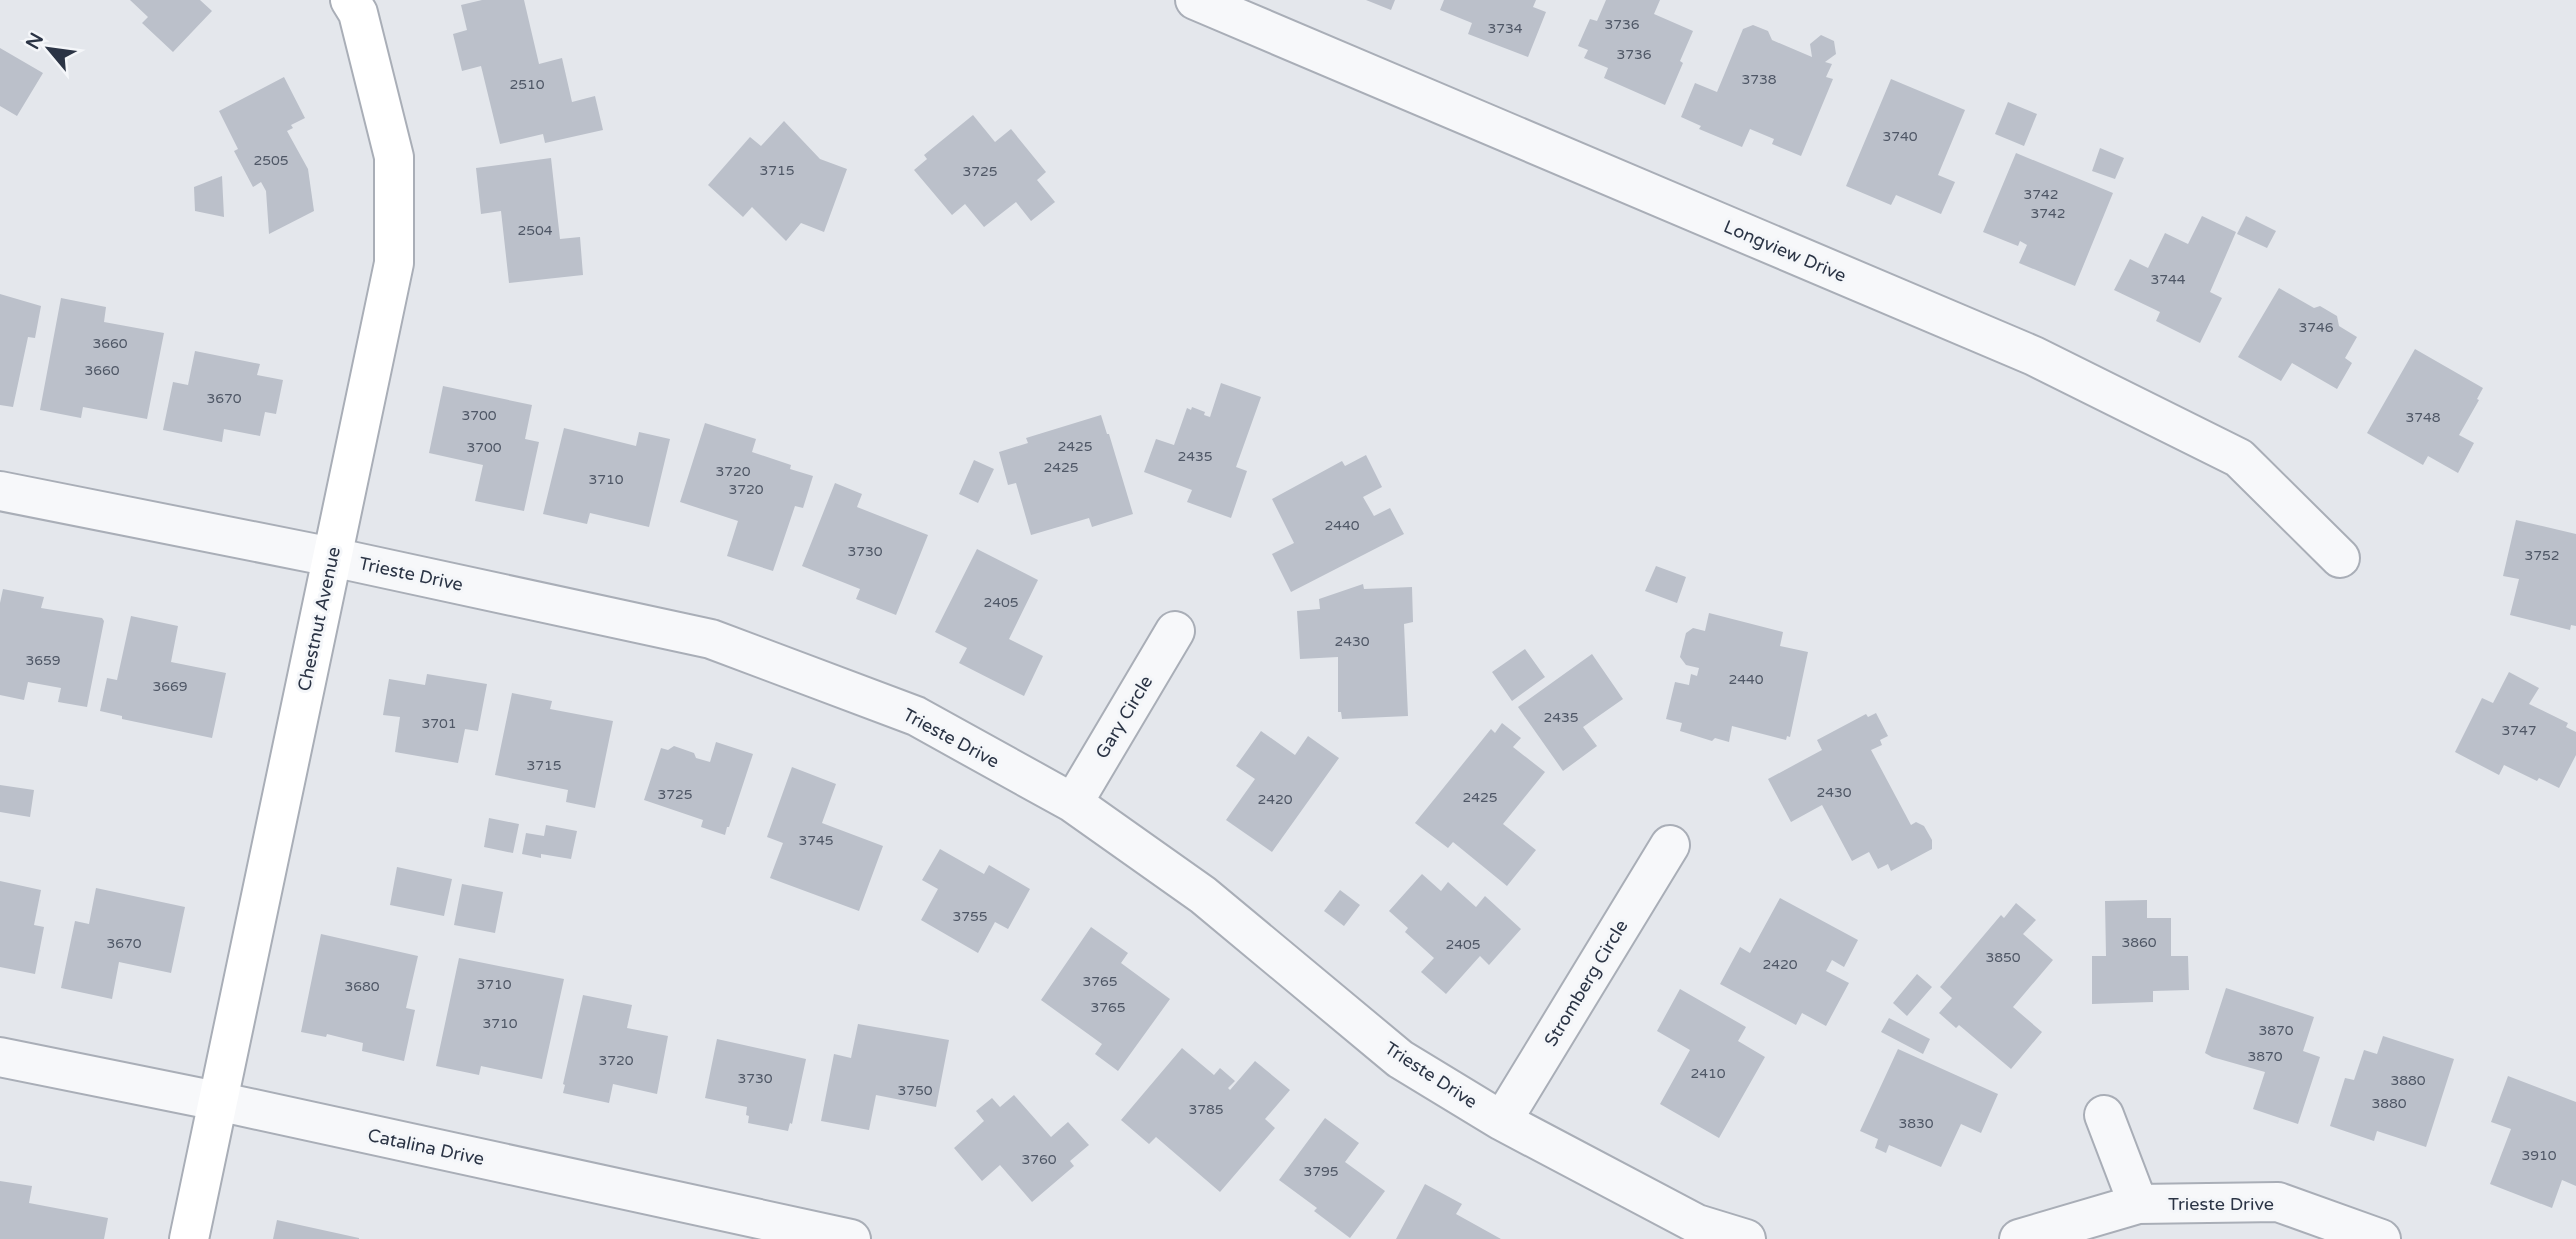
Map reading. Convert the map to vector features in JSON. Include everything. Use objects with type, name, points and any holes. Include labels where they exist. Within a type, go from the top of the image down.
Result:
[{"type":"street","name":"Chestnut Avenue","points":[[189,1239],[394,262],[394,158],[358,13],[350,0]]},
{"type":"street","name":"Longview Drive","points":[[1195,0],[2034,356],[2239,458],[2340,558]]},
{"type":"street","name":"Trieste Drive","points":[[0,491],[332,557],[711,639],[916,716],[1073,803],[1203,895],[1400,1059],[1502,1121],[1697,1224],[1746,1239]]},
{"type":"street","name":"Gary Circle","points":[[1073,803],[1175,631]]},
{"type":"street","name":"Stromberg Circle","points":[[1502,1121],[1670,845]]},
{"type":"street","name":"Catalina Drive","points":[[0,1057],[217,1101],[851,1239]]},
{"type":"street","points":[[2104,1115],[2138,1204]]},
{"type":"street","name":"Trieste Drive","points":[[2019,1239],[2138,1204],[2278,1202],[2381,1239]]},
{"type":"building","points":[[130,0],[200,0],[212,11],[173,52],[142,23],[148,17]]},
{"type":"building","points":[[482,0],[524,0],[539,64],[562,58],[572,102],[595,96],[603,130],[545,143],[543,134],[500,144],[481,66],[462,71],[453,34],[467,30],[461,5]]},
{"type":"building","points":[[1366,0],[1395,0],[1391,10]]},
{"type":"building","points":[[1444,0],[1536,0],[1533,7],[1546,12],[1528,57],[1468,34],[1472,23],[1440,10]]},
{"type":"building","points":[[1606,0],[1660,0],[1654,14],[1693,31],[1665,105],[1604,78],[1608,68],[1584,58],[1588,50],[1578,46],[1590,19],[1597,21]]},
{"type":"building","points":[[1753,25],[1768,31],[1772,40],[1812,57],[1810,44],[1821,35],[1834,41],[1836,54],[1825,62],[1832,64],[1826,77],[1833,79],[1801,156],[1772,144],[1774,139],[1750,129],[1742,147],[1699,129],[1701,126],[1681,117],[1695,83],[1717,92],[1743,29]]},
{"type":"building","points":[[0,48],[43,73],[17,116],[0,106]]},
{"type":"building","points":[[284,77],[305,118],[291,125],[293,128],[287,131],[308,169],[314,211],[269,234],[266,191],[261,182],[253,187],[234,151],[238,149],[219,111]]},
{"type":"building","points":[[1891,79],[1965,110],[1938,175],[1955,182],[1941,214],[1896,195],[1891,205],[1846,186]]},
{"type":"building","points":[[2008,102],[2037,114],[2024,146],[1995,134]]},
{"type":"building","points":[[973,115],[995,142],[1011,129],[1046,172],[1037,180],[1055,202],[1031,221],[1016,202],[984,227],[965,204],[952,215],[914,170],[927,159],[924,155]]},
{"type":"building","points":[[784,121],[820,159],[847,169],[824,232],[801,223],[786,241],[752,207],[743,217],[708,185],[750,137],[761,146]]},
{"type":"building","points":[[2100,148],[2124,158],[2115,179],[2092,171]]},
{"type":"building","points":[[2016,153],[2113,193],[2075,286],[2019,263],[2027,245],[2020,241],[2018,246],[1983,232]]},
{"type":"building","points":[[551,158],[560,239],[580,237],[583,275],[509,283],[501,211],[481,214],[476,168]]},
{"type":"building","points":[[222,176],[224,217],[195,211],[194,187]]},
{"type":"building","points":[[2202,216],[2236,232],[2210,292],[2222,298],[2200,343],[2156,321],[2160,312],[2114,290],[2130,259],[2148,268],[2165,233],[2188,244]]},
{"type":"building","points":[[2246,216],[2276,231],[2267,248],[2237,234]]},
{"type":"building","points":[[2279,288],[2314,308],[2320,306],[2337,316],[2339,326],[2357,337],[2345,358],[2352,363],[2337,389],[2292,363],[2281,381],[2238,357]]},
{"type":"building","points":[[0,294],[41,306],[35,338],[28,337],[13,407],[0,405]]},
{"type":"building","points":[[61,298],[106,307],[104,322],[164,333],[147,419],[83,407],[81,418],[40,410]]},
{"type":"building","points":[[2415,349],[2483,388],[2459,435],[2474,443],[2458,473],[2428,456],[2423,465],[2367,433]]},
{"type":"building","points":[[195,351],[260,364],[257,375],[283,380],[276,414],[265,412],[260,436],[224,429],[222,442],[163,430],[173,382],[188,385]]},
{"type":"building","points":[[1221,383],[1261,397],[1236,467],[1247,471],[1231,518],[1187,502],[1192,490],[1144,472],[1156,439],[1174,445],[1187,408],[1205,412],[1204,415],[1210,417]]},
{"type":"building","points":[[443,386],[532,405],[525,439],[539,442],[524,511],[475,501],[483,465],[429,453]]},
{"type":"building","points":[[1101,415],[1133,514],[1092,527],[1089,518],[1031,535],[1016,483],[1008,485],[999,452],[1028,443],[1026,438]]},
{"type":"building","points":[[705,423],[756,439],[752,452],[791,465],[790,469],[813,476],[803,508],[795,506],[773,571],[727,556],[738,521],[680,502]]},
{"type":"building","points":[[564,428],[636,446],[639,432],[670,439],[649,527],[590,513],[587,524],[543,514]]},
{"type":"building","points":[[1366,455],[1382,487],[1363,497],[1374,516],[1390,508],[1404,534],[1291,592],[1272,554],[1294,543],[1272,499],[1342,461],[1345,466]]},
{"type":"building","points":[[974,460],[994,469],[978,503],[959,494]]},
{"type":"building","points":[[835,483],[862,494],[857,507],[928,535],[896,615],[856,599],[860,589],[802,566]]},
{"type":"building","points":[[2516,520],[2576,534],[2576,626],[2571,625],[2570,630],[2510,615],[2519,579],[2503,576]]},
{"type":"building","points":[[977,549],[1038,580],[1009,639],[1043,656],[1024,696],[959,663],[967,648],[935,632]]},
{"type":"building","points":[[1656,566],[1686,577],[1677,603],[1645,591]]},
{"type":"building","points":[[1363,584],[1364,589],[1412,587],[1413,622],[1404,624],[1408,716],[1342,719],[1341,712],[1338,712],[1338,657],[1300,659],[1297,611],[1320,609],[1319,599]]},
{"type":"building","points":[[3,589],[44,597],[41,608],[102,618],[104,621],[87,707],[58,702],[61,688],[28,682],[24,700],[0,695],[0,603]]},
{"type":"building","points":[[1709,613],[1783,632],[1780,646],[1808,652],[1790,737],[1787,736],[1786,740],[1732,726],[1729,742],[1715,738],[1712,741],[1680,731],[1682,723],[1666,719],[1675,682],[1689,685],[1691,674],[1697,676],[1699,668],[1686,665],[1680,657],[1686,633],[1693,628],[1705,631]]},
{"type":"building","points":[[131,616],[178,626],[171,662],[226,673],[212,738],[122,719],[122,716],[100,711],[107,678],[117,680]]},
{"type":"building","points":[[1525,649],[1545,677],[1512,701],[1492,672]]},
{"type":"building","points":[[1592,654],[1623,699],[1583,727],[1597,746],[1563,771],[1518,707]]},
{"type":"building","points":[[2509,672],[2539,688],[2529,704],[2568,723],[2566,727],[2576,732],[2576,755],[2559,788],[2504,765],[2499,775],[2455,752],[2482,698],[2493,703]]},
{"type":"building","points":[[427,674],[487,684],[478,731],[465,729],[458,763],[395,752],[400,717],[383,715],[389,679],[425,685]]},
{"type":"building","points":[[512,693],[552,701],[550,709],[613,721],[595,808],[566,802],[568,790],[495,775]]},
{"type":"building","points":[[1876,713],[1888,736],[1880,740],[1882,745],[1871,750],[1911,825],[1916,822],[1924,826],[1932,840],[1932,849],[1891,871],[1888,864],[1878,869],[1869,852],[1852,861],[1822,805],[1791,822],[1768,779],[1822,750],[1817,740],[1866,714],[1868,717]]},
{"type":"building","points":[[1502,723],[1521,738],[1513,747],[1545,772],[1503,824],[1536,850],[1507,886],[1453,842],[1448,848],[1415,823],[1491,729],[1495,733]]},
{"type":"building","points":[[1261,731],[1295,755],[1308,736],[1339,758],[1272,852],[1226,820],[1255,779],[1236,766]]},
{"type":"building","points":[[716,742],[753,754],[725,835],[701,827],[703,820],[644,800],[661,748],[668,750],[674,746],[710,762]]},
{"type":"building","points":[[792,767],[836,784],[822,823],[883,846],[859,911],[770,878],[783,843],[767,837]]},
{"type":"building","points":[[0,785],[34,790],[30,817],[0,812]]},
{"type":"building","points":[[489,818],[519,824],[513,853],[484,847]]},
{"type":"building","points":[[546,825],[577,831],[571,859],[522,854],[526,833],[544,836]]},
{"type":"building","points":[[940,849],[984,874],[989,865],[1030,889],[1008,929],[995,922],[978,953],[921,920],[938,889],[922,880]]},
{"type":"building","points":[[397,867],[452,879],[444,916],[390,905]]},
{"type":"building","points":[[1422,874],[1441,891],[1448,882],[1476,907],[1485,896],[1521,929],[1489,965],[1480,956],[1446,994],[1421,972],[1434,958],[1405,932],[1408,928],[1389,911]]},
{"type":"building","points":[[0,881],[41,890],[34,925],[44,927],[35,974],[0,967]]},
{"type":"building","points":[[462,884],[503,892],[495,933],[454,925]]},
{"type":"building","points":[[96,888],[185,907],[171,973],[119,962],[112,999],[61,988],[75,921],[89,924]]},
{"type":"building","points":[[1340,890],[1360,905],[1344,926],[1324,911]]},
{"type":"building","points":[[1780,898],[1858,940],[1844,967],[1832,960],[1826,971],[1849,983],[1826,1026],[1802,1013],[1796,1025],[1720,984],[1740,947],[1750,953]]},
{"type":"building","points":[[2147,900],[2147,918],[2171,918],[2171,956],[2188,956],[2189,990],[2153,991],[2153,1002],[2092,1004],[2092,956],[2106,956],[2105,901]]},
{"type":"building","points":[[2016,903],[2036,920],[2023,934],[2053,960],[2013,1007],[2042,1032],[2011,1069],[1959,1025],[1956,1028],[1939,1013],[1952,998],[1940,987],[2001,915],[2004,918]]},
{"type":"building","points":[[1091,927],[1128,953],[1121,963],[1170,999],[1118,1071],[1095,1054],[1102,1044],[1041,1000]]},
{"type":"building","points":[[321,934],[418,956],[406,1008],[415,1010],[404,1061],[362,1051],[363,1043],[327,1034],[326,1037],[301,1032]]},
{"type":"building","points":[[459,958],[564,979],[542,1079],[481,1066],[479,1075],[436,1066]]},
{"type":"building","points":[[1917,974],[1932,987],[1907,1016],[1893,1003]]},
{"type":"building","points":[[2226,988],[2314,1017],[2303,1051],[2320,1057],[2298,1124],[2253,1109],[2265,1072],[2205,1053]]},
{"type":"building","points":[[1680,989],[1746,1027],[1738,1041],[1765,1057],[1719,1138],[1660,1104],[1690,1050],[1657,1031]]},
{"type":"building","points":[[583,995],[632,1005],[627,1028],[668,1036],[657,1094],[613,1084],[609,1103],[563,1093]]},
{"type":"building","points":[[1889,1018],[1930,1039],[1923,1054],[1881,1032]]},
{"type":"building","points":[[858,1024],[949,1040],[936,1107],[876,1095],[869,1130],[821,1121],[834,1054],[851,1058]]},
{"type":"building","points":[[2383,1036],[2454,1059],[2426,1147],[2377,1131],[2374,1141],[2330,1126],[2345,1078],[2354,1080],[2364,1050],[2377,1054]]},
{"type":"building","points":[[717,1039],[806,1059],[792,1124],[790,1123],[788,1131],[748,1123],[747,1107],[705,1098]]},
{"type":"building","points":[[1182,1048],[1214,1075],[1220,1068],[1235,1081],[1228,1088],[1230,1090],[1255,1061],[1290,1090],[1265,1119],[1275,1128],[1220,1192],[1156,1137],[1149,1144],[1121,1120]]},
{"type":"building","points":[[1898,1049],[1998,1094],[1981,1133],[1961,1124],[1941,1167],[1889,1145],[1886,1153],[1875,1148],[1878,1139],[1860,1131]]},
{"type":"building","points":[[2508,1076],[2576,1102],[2576,1186],[2562,1180],[2552,1208],[2490,1184],[2511,1129],[2491,1122]]},
{"type":"building","points":[[1014,1095],[1051,1137],[1068,1122],[1089,1145],[1070,1161],[1074,1166],[1032,1202],[1000,1165],[982,1181],[954,1148],[984,1121],[976,1111],[992,1098],[1000,1107]]},
{"type":"building","points":[[1325,1118],[1359,1143],[1345,1162],[1385,1191],[1350,1238],[1314,1211],[1317,1208],[1279,1180]]},
{"type":"building","points":[[0,1181],[32,1186],[29,1203],[108,1218],[104,1239],[0,1239]]},
{"type":"building","points":[[1425,1184],[1462,1204],[1456,1214],[1501,1239],[1396,1239]]},
{"type":"building","points":[[277,1220],[359,1238],[359,1239],[273,1239]]}]
